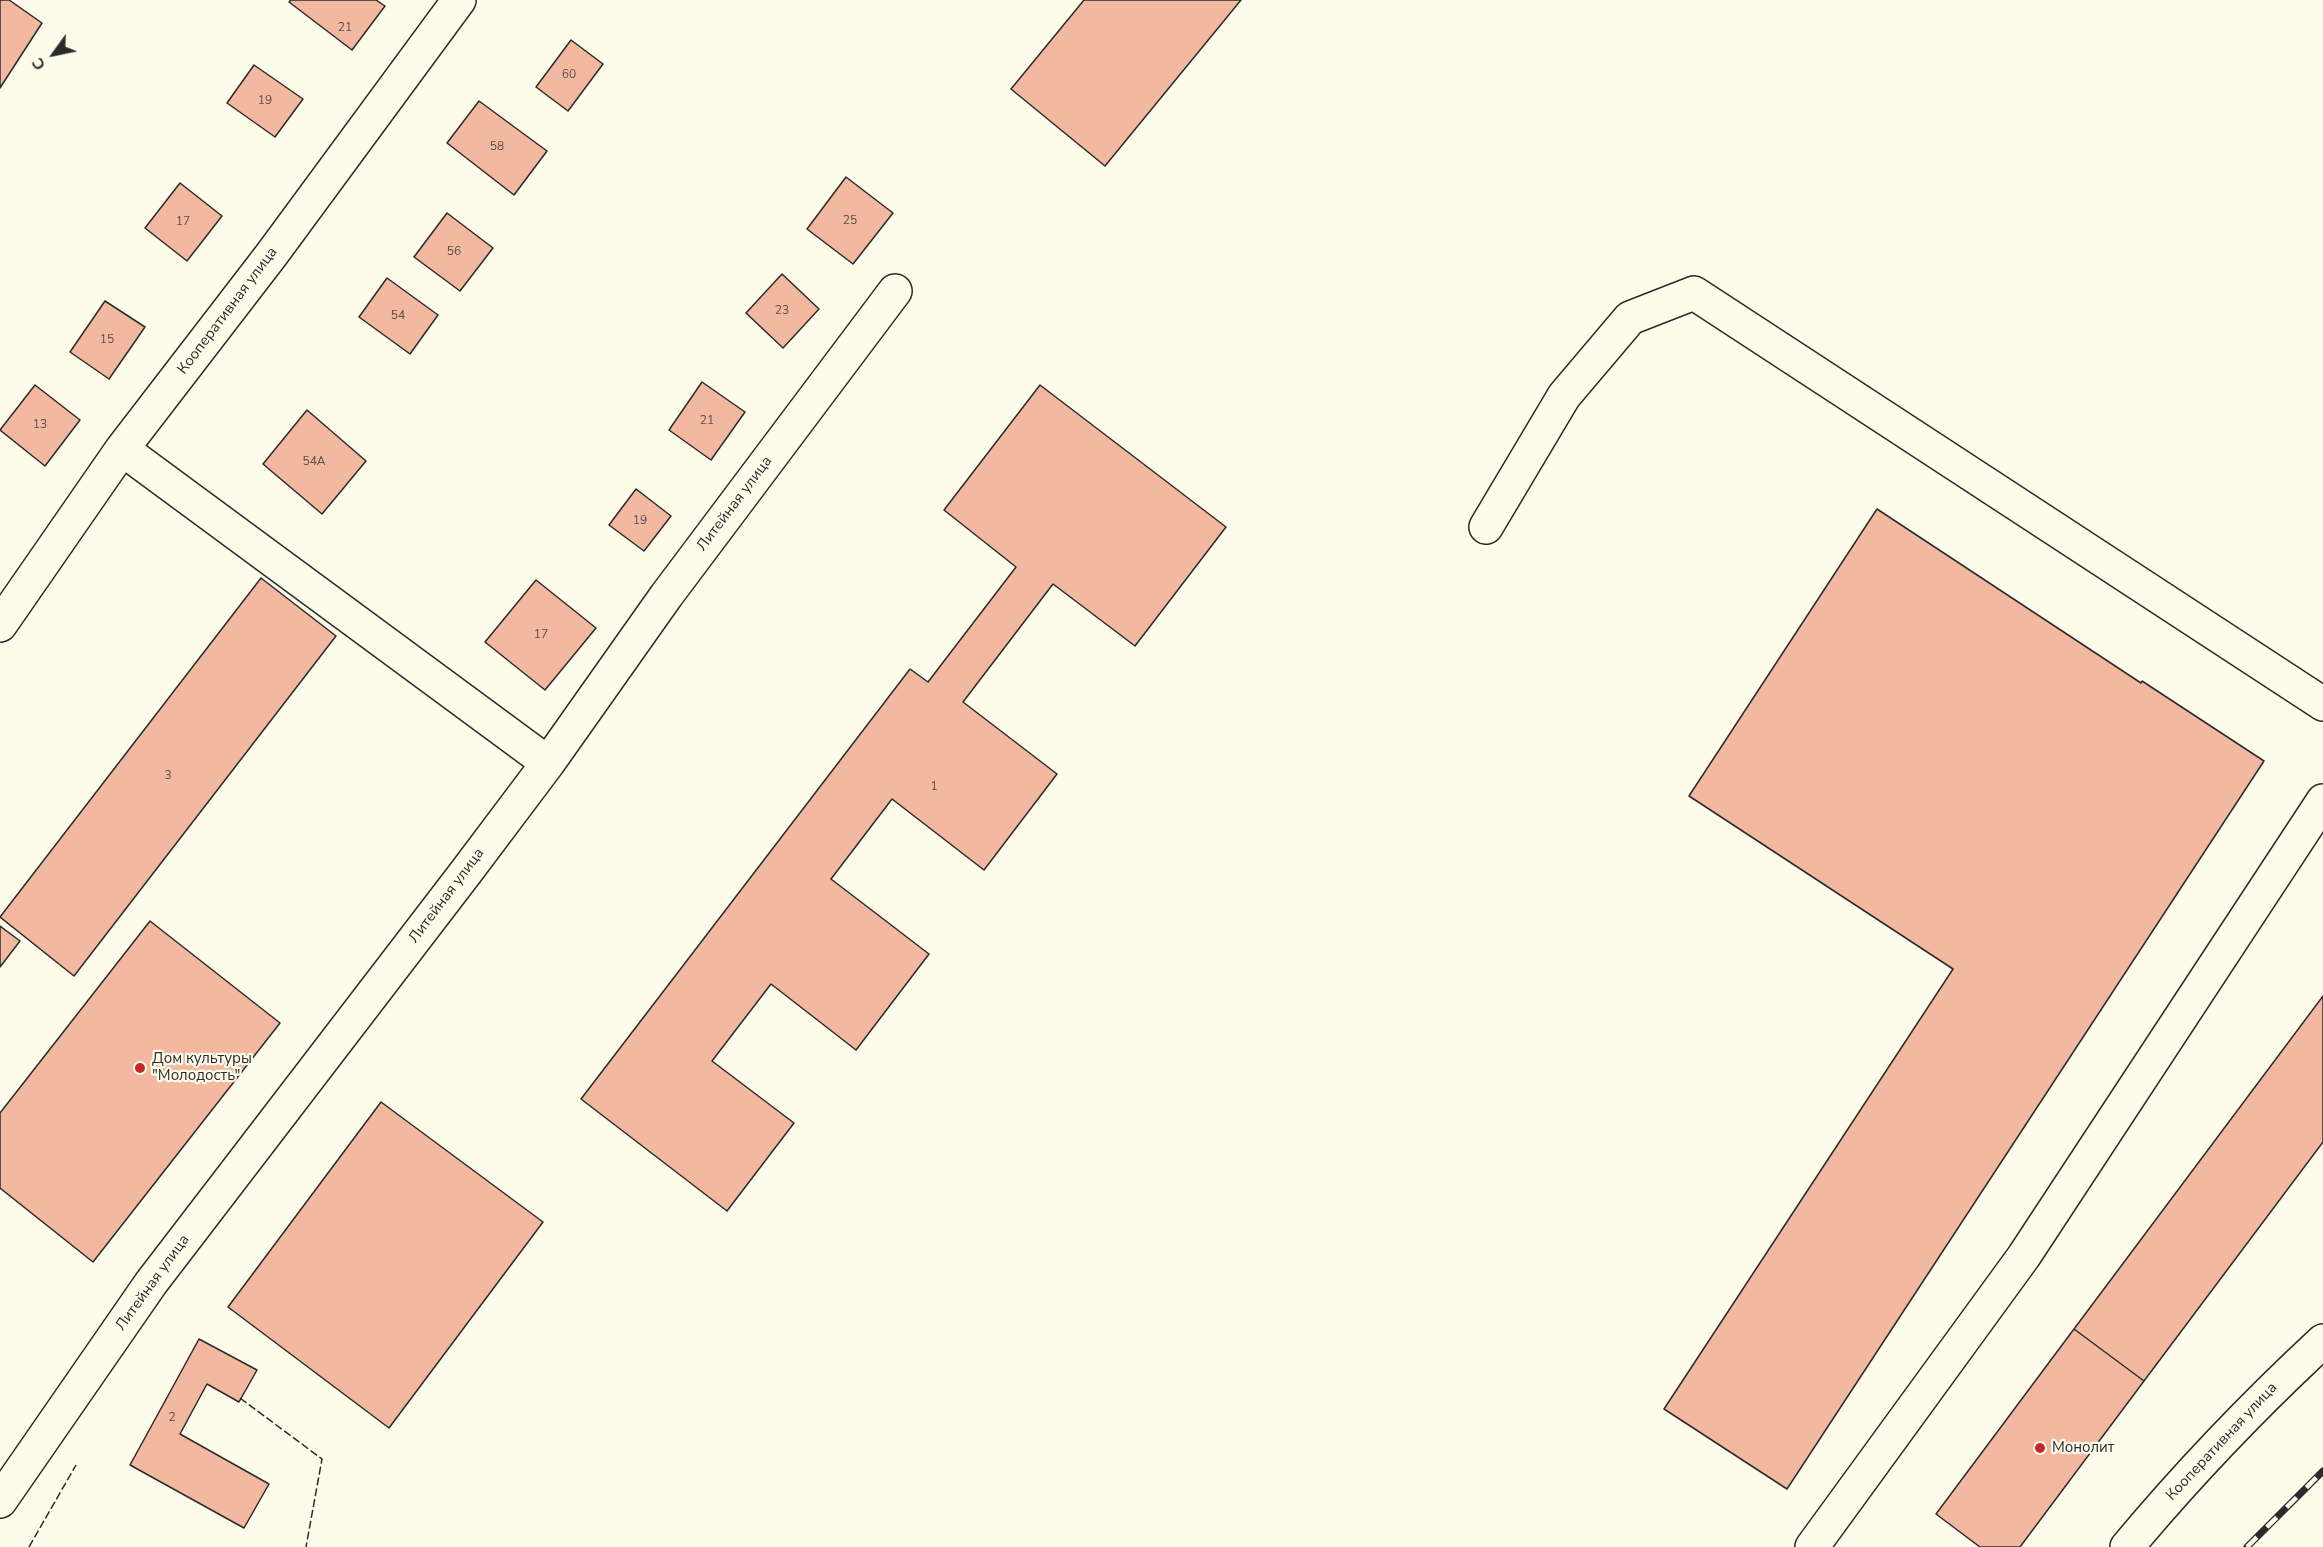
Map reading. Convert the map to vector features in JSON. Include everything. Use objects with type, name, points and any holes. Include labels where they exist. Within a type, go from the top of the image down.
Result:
[{"type":"street","name":"Кооперативная улица","points":[[0,626],[122,449],[272,254],[459,0]]},
{"type":"street","name":"Литейная улица","points":[[0,1501],[151,1283],[548,763],[666,596],[895,291]]},
{"type":"street","points":[[1486,526],[1564,396],[1630,318],[1694,293],[2323,704]]},
{"type":"street","points":[[122,449],[548,763]]},
{"type":"street","points":[[1812,1547],[2024,1256],[2323,801]]},
{"type":"street","name":"Кооперативная улица","points":[[2127,1547],[2183,1480],[2270,1390],[2323,1341]]},
{"type":"building","points":[[0,0],[9,0],[42,23],[0,88]]},
{"type":"building","points":[[291,0],[376,0],[385,6],[352,50],[289,2]]},
{"type":"building","points":[[1084,0],[1241,0],[1105,166],[1011,89]]},
{"type":"building","points":[[571,40],[603,64],[568,111],[536,87]]},
{"type":"building","points":[[254,65],[303,99],[275,137],[227,103]]},
{"type":"building","points":[[479,101],[547,151],[514,195],[447,143]]},
{"type":"building","points":[[846,177],[893,213],[853,264],[807,229]]},
{"type":"building","points":[[180,183],[222,216],[187,261],[145,228]]},
{"type":"building","points":[[447,213],[493,248],[460,291],[414,257]]},
{"type":"building","points":[[782,274],[819,309],[783,348],[746,313]]},
{"type":"building","points":[[387,278],[438,315],[410,354],[359,317]]},
{"type":"building","points":[[105,301],[145,327],[109,379],[70,352]]},
{"type":"building","points":[[702,382],[745,412],[711,460],[669,430]]},
{"type":"building","points":[[35,385],[80,420],[45,466],[0,430]]},
{"type":"building","points":[[1040,385],[1226,527],[1135,646],[1053,584],[963,702],[1057,774],[984,870],[892,799],[831,879],[929,954],[856,1050],[771,984],[712,1061],[794,1123],[727,1211],[581,1099],[910,669],[928,682],[1016,567],[944,510]]},
{"type":"building","points":[[307,410],[366,461],[322,514],[263,464]]},
{"type":"building","points":[[636,489],[671,516],[644,551],[609,525]]},
{"type":"building","points":[[1877,509],[2264,761],[1787,1489],[1664,1409],[1953,969],[1689,796]]},
{"type":"building","points":[[261,578],[336,636],[74,976],[0,917]]},
{"type":"building","points":[[536,580],[596,628],[545,690],[485,642]]},
{"type":"building","name":"Дом культуры \"Молодость\"","points":[[150,921],[280,1023],[93,1262],[0,1188],[0,1113]]},
{"type":"building","points":[[0,926],[20,941],[0,967]]},
{"type":"building","points":[[2323,996],[2323,1142],[2144,1381],[2074,1329]]},
{"type":"building","points":[[381,1102],[543,1222],[389,1428],[228,1307]]},
{"type":"building","name":"Монолит","points":[[2074,1329],[2144,1381],[2020,1547],[1980,1547],[1936,1514]]},
{"type":"building","points":[[199,1339],[257,1370],[239,1402],[207,1384],[180,1434],[269,1484],[244,1528],[130,1465]]},
{"type":"railway","points":[[2247,1547],[2323,1471]]},
{"type":"fence","points":[[240,1398],[322,1459],[306,1547]]},
{"type":"fence","points":[[29,1547],[76,1465]]},
{"type":"place","name":"Дом культуры \"Молодость\"","points":[[140,1068]]},
{"type":"place","name":"Монолит","points":[[2040,1448]]}]
